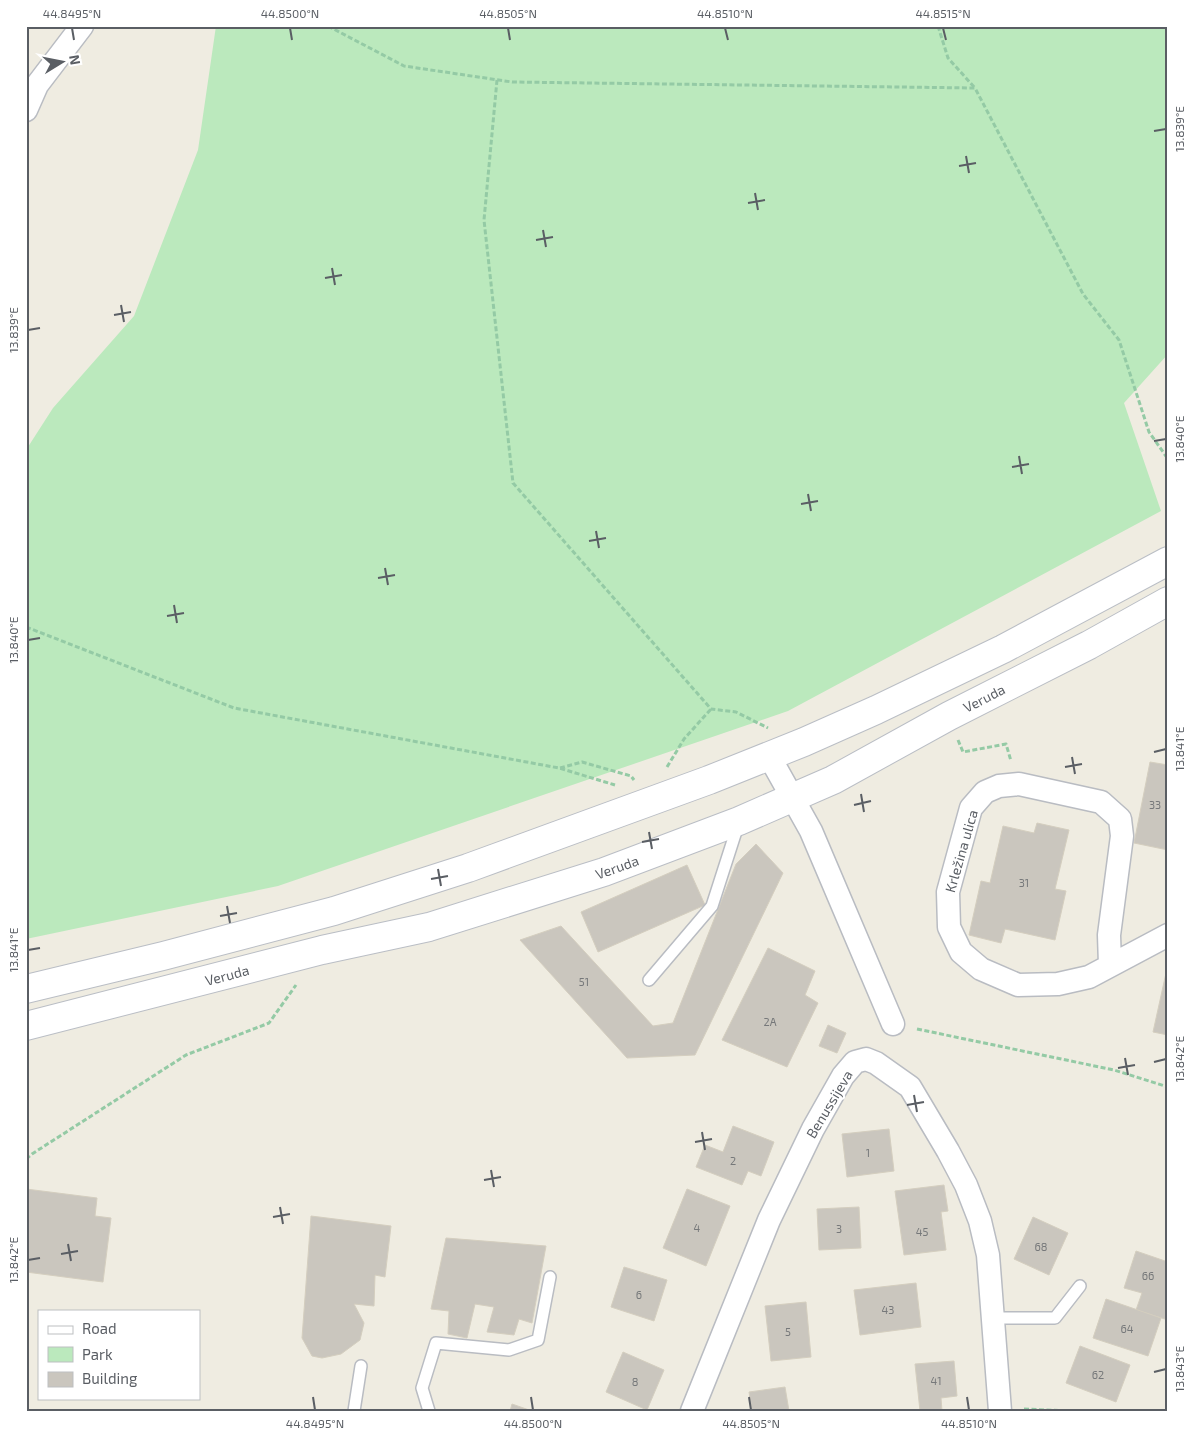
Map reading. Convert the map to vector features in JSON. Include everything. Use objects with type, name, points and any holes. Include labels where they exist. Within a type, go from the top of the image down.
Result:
[{"type":"main road","points":[[26,989],[164,956],[334,911],[468,868],[651,796],[778,752],[876,710],[1003,649],[1168,561]]},
{"type":"main road","name":"Veruda","points":[[26,1026],[322,950],[429,927],[604,872],[739,821],[832,780],[949,716],[1089,645],[1168,601]]},
{"type":"street","points":[[26,110],[37,85],[82,26]]},
{"type":"street","points":[[778,752],[792,798],[811,831],[893,1024]]},
{"type":"street","name":"Krležina ulica","points":[[1110,965],[1109,935],[1122,836],[1120,819],[1101,802],[1019,784],[999,786],[985,792],[971,808],[948,892],[950,927],[961,952],[981,969],[1018,985],[1058,984],[1089,976],[1168,935]]},
{"type":"street","name":"Benussijeva","points":[[692,1411],[769,1220],[812,1129],[843,1076],[855,1062],[866,1059],[876,1062],[910,1086],[966,1185],[980,1221],[988,1255],[1000,1409]]},
{"type":"lane","points":[[649,980],[712,906],[739,821]]},
{"type":"lane","points":[[429,1411],[422,1388],[436,1343],[509,1350],[538,1340],[550,1277]]},
{"type":"lane","points":[[993,1318],[1055,1318],[1080,1286]]},
{"type":"lane","points":[[354,1411],[361,1366]]},
{"type":"path","points":[[328,26],[404,66],[512,82],[975,88]]},
{"type":"path","points":[[938,26],[948,58],[975,88],[1083,294],[1119,340],[1149,432],[1168,459]]},
{"type":"path","points":[[497,80],[484,220],[512,483],[711,709],[736,712],[767,727],[778,752]]},
{"type":"path","points":[[26,627],[234,708],[559,768],[651,796]]},
{"type":"path","points":[[651,796],[667,764],[684,739],[711,709]]},
{"type":"path","points":[[949,716],[963,752],[1006,744],[1019,784]]},
{"type":"path","points":[[559,768],[582,762],[631,776],[651,796]]},
{"type":"path","points":[[26,1159],[186,1056],[269,1023],[298,982]]},
{"type":"path","points":[[893,1024],[1114,1070],[1168,1087]]},
{"type":"path","points":[[1000,1409],[1068,1411]]},
{"type":"green space","points":[[216,26],[1168,26],[1168,354],[1124,403],[1161,511],[788,711],[278,886],[26,939],[26,450],[53,408],[134,316],[198,150]]},
{"type":"building","points":[[1150,762],[1168,765],[1168,850],[1134,843]]},
{"type":"building","points":[[1037,823],[1069,830],[1055,889],[1066,891],[1055,940],[1005,929],[1001,943],[969,935],[981,881],[990,883],[1003,826],[1034,833]]},
{"type":"building","points":[[756,844],[783,873],[695,1055],[627,1058],[520,940],[561,926],[653,1026],[673,1023],[736,864]]},
{"type":"building","points":[[687,865],[705,905],[598,952],[581,912]]},
{"type":"building","points":[[768,948],[815,971],[805,995],[818,1003],[787,1067],[722,1040]]},
{"type":"building","points":[[1168,964],[1168,1035],[1153,1032]]},
{"type":"building","points":[[828,1025],[846,1033],[837,1053],[819,1046]]},
{"type":"building","points":[[733,1126],[774,1142],[761,1176],[748,1171],[742,1185],[696,1167],[705,1145],[723,1152]]},
{"type":"building","points":[[889,1129],[894,1171],[847,1177],[842,1134]]},
{"type":"building","points":[[944,1185],[948,1211],[941,1212],[946,1250],[904,1255],[895,1191]]},
{"type":"building","points":[[26,1189],[97,1198],[95,1216],[111,1218],[103,1282],[26,1272]]},
{"type":"building","points":[[687,1189],[730,1206],[706,1266],[663,1248]]},
{"type":"building","points":[[859,1207],[861,1248],[819,1250],[817,1209]]},
{"type":"building","points":[[311,1216],[391,1226],[385,1277],[375,1275],[374,1306],[354,1304],[364,1323],[360,1340],[341,1354],[322,1358],[312,1356],[302,1338]]},
{"type":"building","points":[[1033,1217],[1068,1233],[1049,1275],[1014,1259]]},
{"type":"building","points":[[446,1238],[546,1246],[532,1323],[519,1319],[514,1335],[487,1332],[494,1307],[475,1304],[467,1338],[448,1334],[449,1311],[431,1309]]},
{"type":"building","points":[[1136,1251],[1168,1262],[1168,1320],[1136,1310],[1142,1293],[1124,1288]]},
{"type":"building","points":[[624,1267],[667,1280],[654,1321],[611,1307]]},
{"type":"building","points":[[916,1283],[921,1327],[860,1335],[854,1290]]},
{"type":"building","points":[[1106,1299],[1161,1318],[1148,1356],[1093,1338]]},
{"type":"building","points":[[806,1302],[811,1357],[771,1361],[765,1306]]},
{"type":"building","points":[[1080,1346],[1130,1365],[1116,1402],[1066,1383]]},
{"type":"building","points":[[623,1352],[664,1370],[647,1410],[606,1392]]},
{"type":"building","points":[[954,1361],[957,1396],[941,1398],[942,1411],[920,1411],[915,1364]]},
{"type":"building","points":[[785,1387],[789,1411],[752,1411],[749,1392]]},
{"type":"building","points":[[512,1404],[532,1411],[510,1411]]}]
